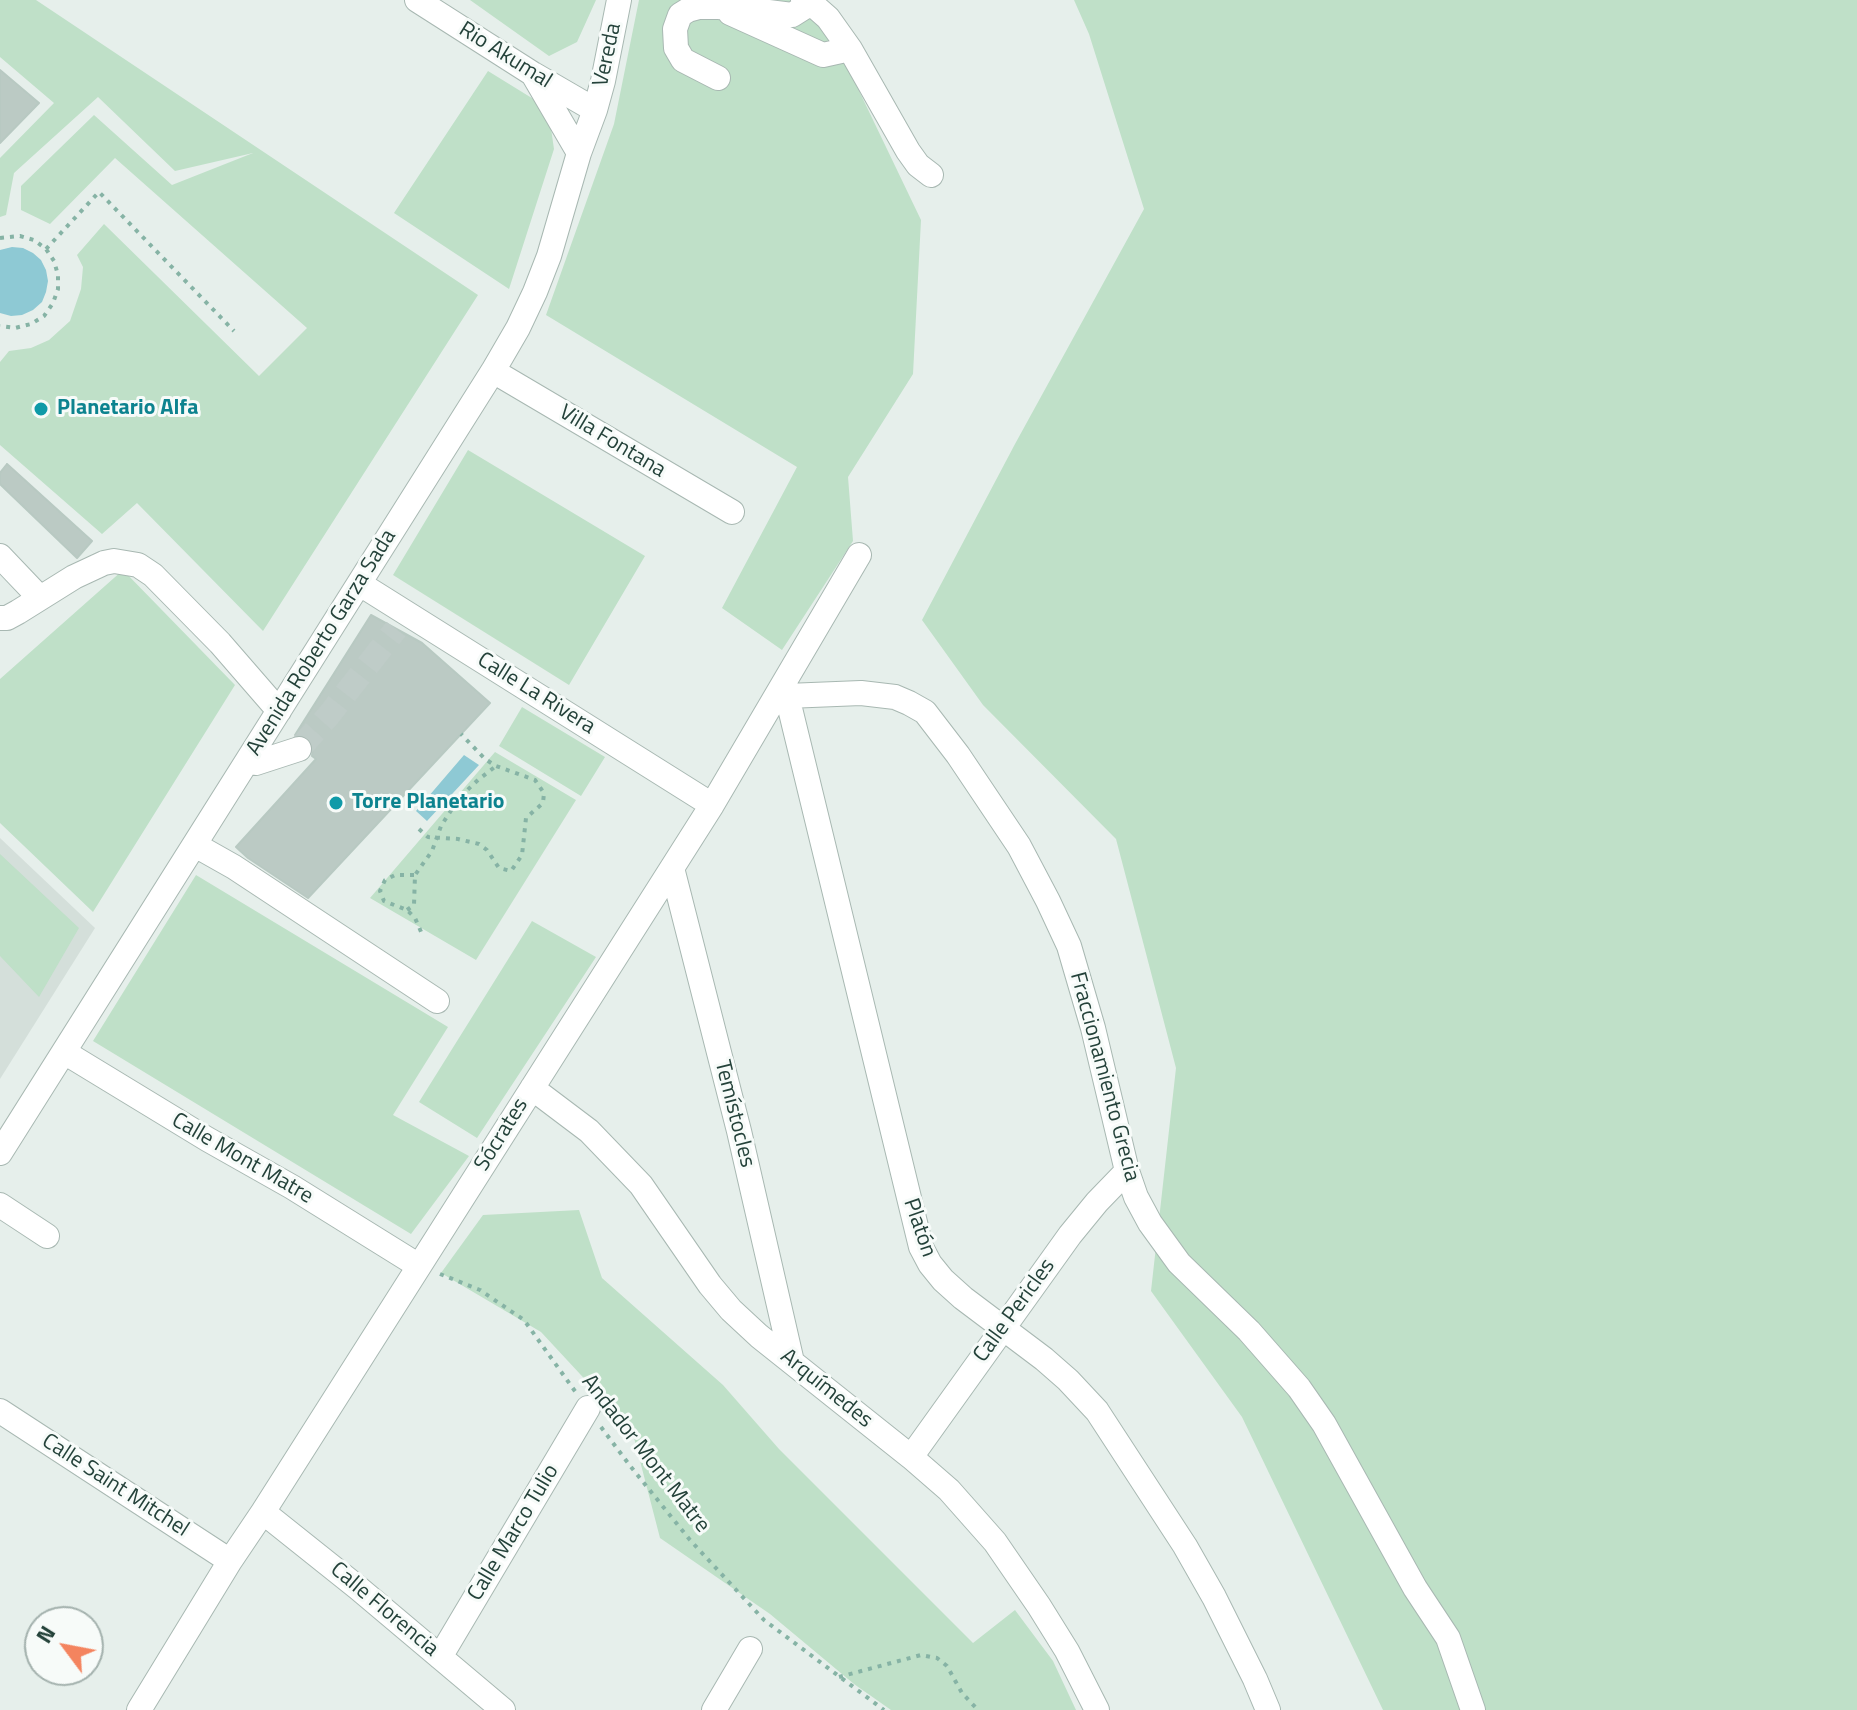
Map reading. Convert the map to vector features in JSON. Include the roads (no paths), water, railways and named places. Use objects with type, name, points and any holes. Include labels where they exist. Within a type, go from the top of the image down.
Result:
[{"type":"street","name":"Rio Akumal","points":[[417,0],[595,110]]},
{"type":"street","name":"Vereda","points":[[595,110],[619,0]]},
{"type":"street","points":[[802,6],[823,55]]},
{"type":"street","points":[[718,78],[683,60],[676,48],[675,29],[680,15],[699,7],[802,6],[828,18],[850,49],[908,151],[918,165],[931,175]]},
{"type":"street","points":[[718,7],[823,55],[850,49]]},
{"type":"street","points":[[533,74],[579,153]]},
{"type":"street","name":"Avenida Roberto Garza Sada","points":[[3,1141],[64,1052],[518,328],[549,256],[595,110]]},
{"type":"street","name":"Villa Fontana","points":[[493,371],[732,512]]},
{"type":"street","name":"Sócrates","points":[[145,1707],[230,1561],[783,694],[859,555]]},
{"type":"street","points":[[0,556],[40,598]]},
{"type":"street","points":[[0,618],[7,618],[74,577],[104,563],[127,561],[153,575],[220,643],[279,711]]},
{"type":"street","name":"Calle La Rivera","points":[[360,584],[400,620],[712,805]]},
{"type":"street","name":"Fraccionamiento Grecia","points":[[783,694],[861,693],[895,697],[925,712],[941,731],[1019,846],[1069,946],[1093,1028],[1127,1171],[1150,1223],[1179,1263],[1276,1361],[1324,1424],[1415,1588],[1448,1638],[1473,1710]]},
{"type":"street","name":"Platón","points":[[783,694],[921,1247],[943,1280],[1044,1359],[1097,1411],[1185,1546],[1214,1597],[1268,1710]]},
{"type":"street","points":[[248,760],[256,763],[299,749]]},
{"type":"street","points":[[195,845],[234,867],[437,1001]]},
{"type":"street","name":"Temístocles","points":[[672,868],[739,1131],[792,1362]]},
{"type":"street","name":"Calle Mont Matre","points":[[64,1052],[419,1266]]},
{"type":"street","name":"Arquímedes","points":[[532,1088],[569,1114],[641,1185],[710,1285],[731,1310],[949,1490],[995,1542],[1039,1606],[1067,1651],[1097,1710]]},
{"type":"street","name":"Calle Pericles","points":[[911,1457],[1070,1235],[1127,1171]]},
{"type":"street","points":[[0,1205],[47,1236]]},
{"type":"street","name":"Calle Marco Tulio","points":[[440,1657],[588,1408]]},
{"type":"street","name":"Calle Saint Mitchel","points":[[0,1411],[230,1561]]},
{"type":"street","name":"Calle Florencia","points":[[263,1512],[503,1710]]},
{"type":"street","points":[[714,1710],[750,1649]]},
{"type":"water","points":[[23,248],[41,260],[48,281],[42,302],[22,315],[11,316],[0,313],[0,250]]},
{"type":"water","points":[[464,755],[479,765],[427,821],[416,811]]},
{"type":"tunnel","points":[[299,749],[396,629]]},
{"type":"place","name":"Planetario Alfa","points":[[41,409]]},
{"type":"place","name":"Torre Planetario","points":[[336,803]]}]
